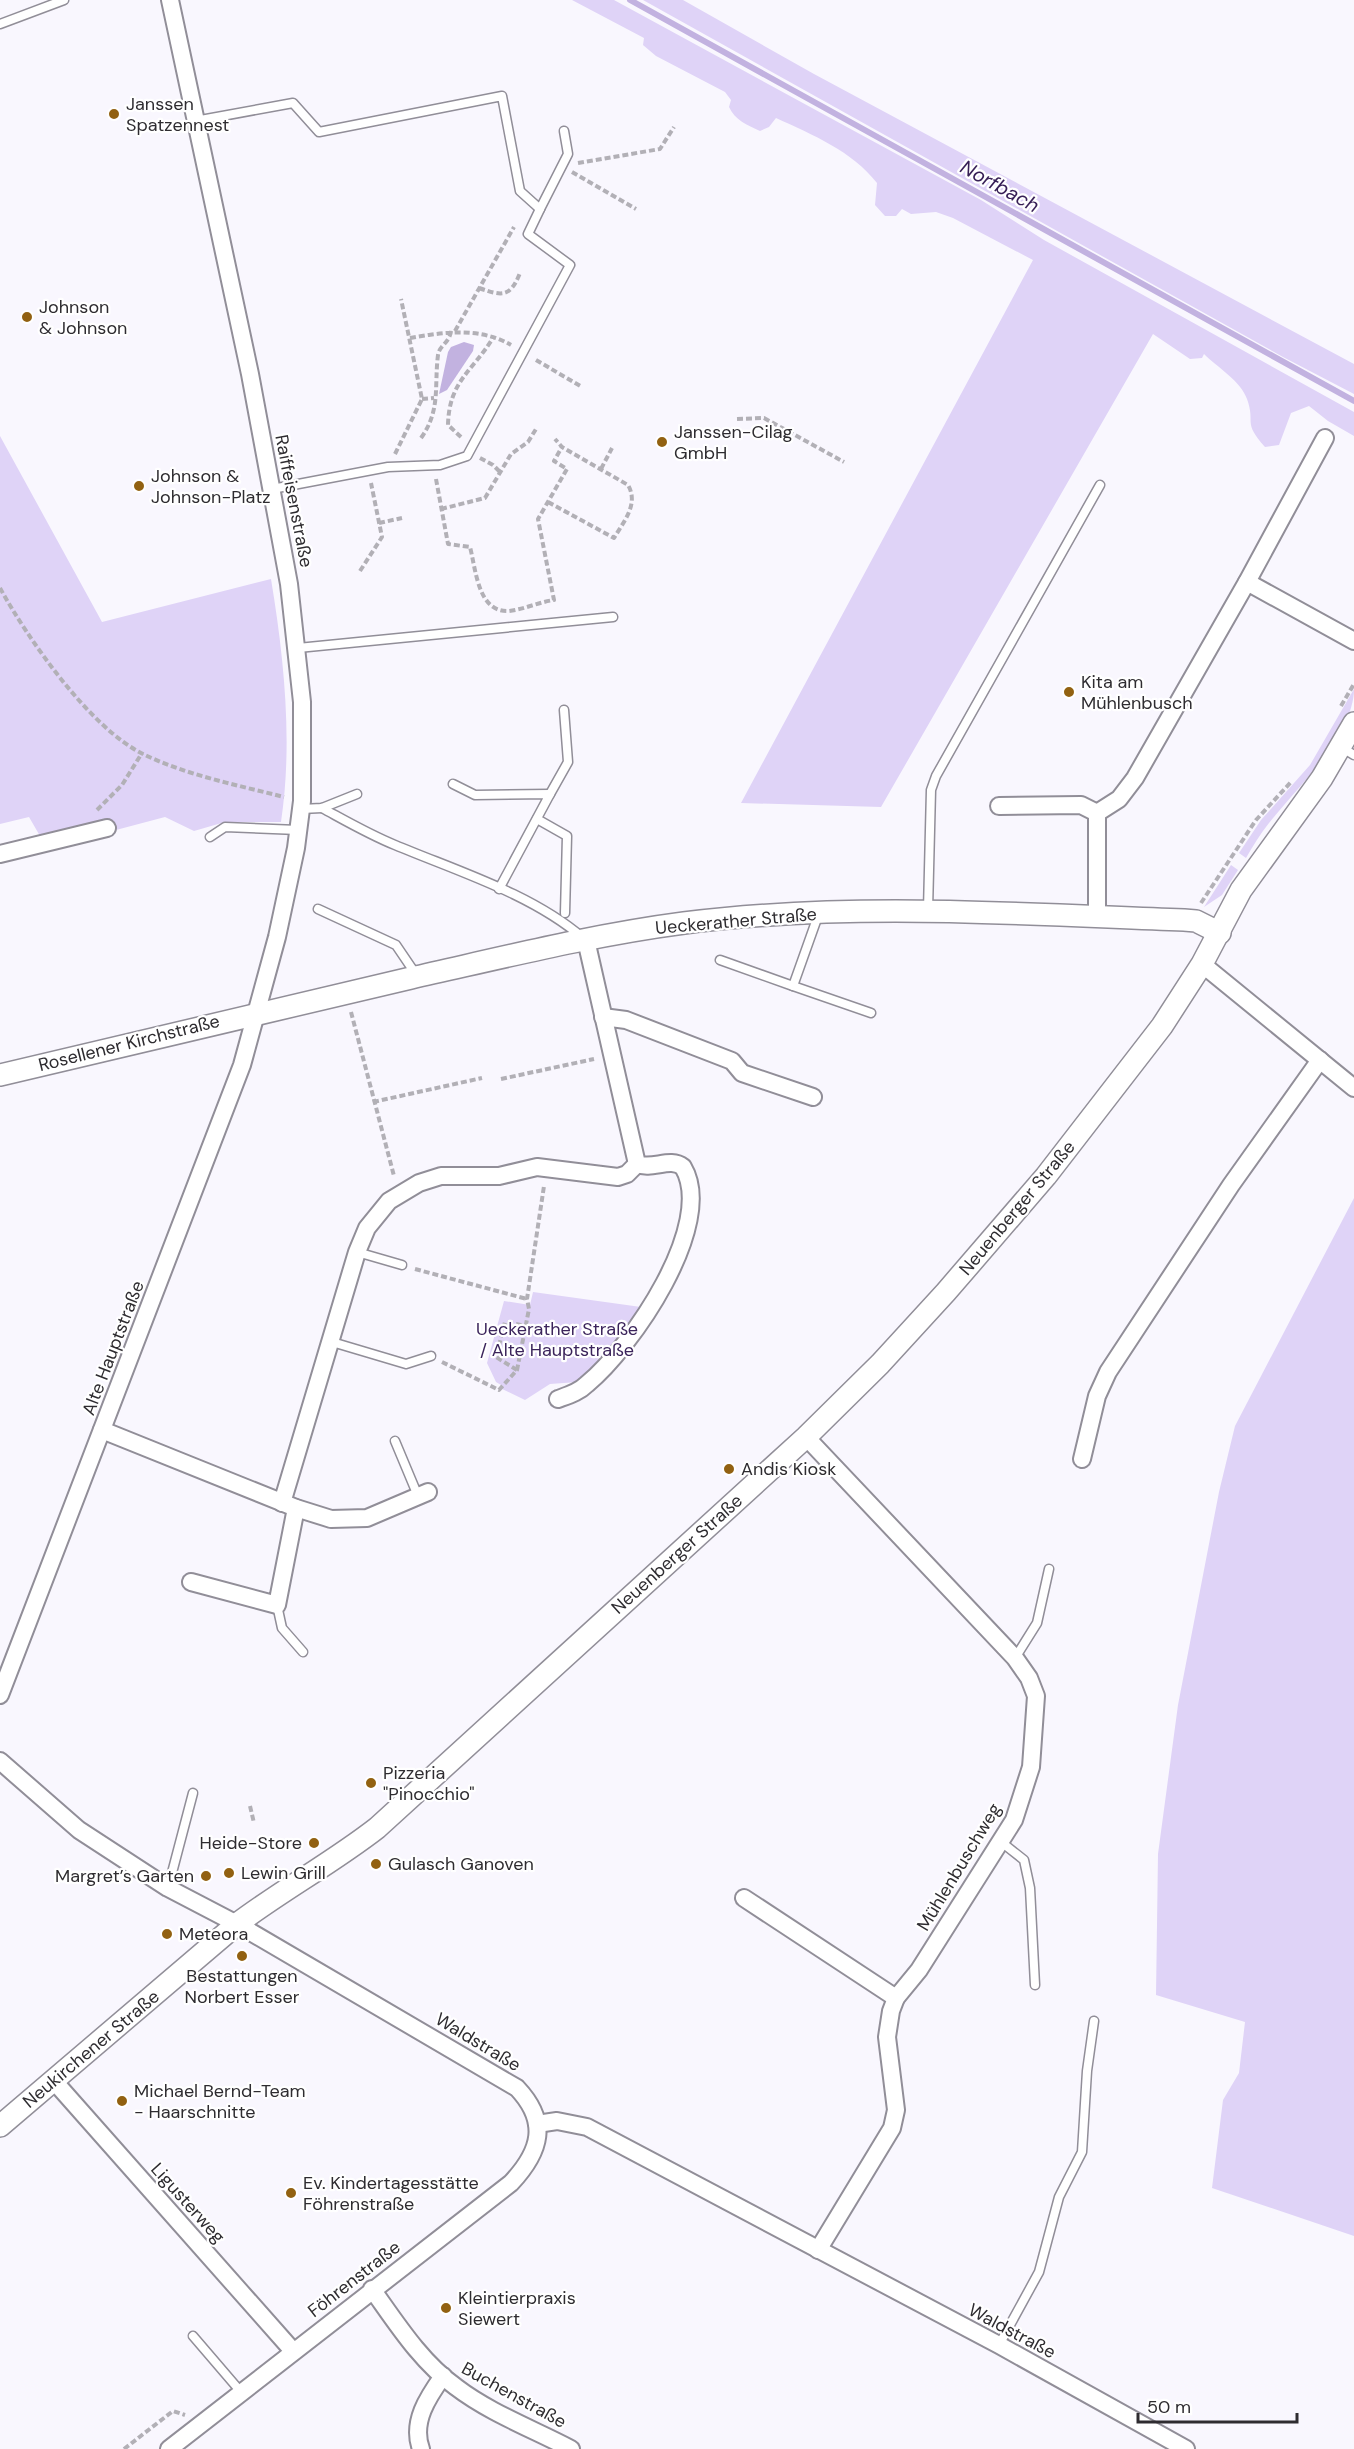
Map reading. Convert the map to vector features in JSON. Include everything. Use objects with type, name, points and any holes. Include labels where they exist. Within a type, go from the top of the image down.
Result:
[{"type":"street","name":"Raiffeisenstraße","points":[[170,0],[272,489],[298,648],[303,734],[302,805],[258,1012]]},
{"type":"street","points":[[1097,813],[1128,789],[1247,582],[1325,438]]},
{"type":"street","points":[[1247,582],[1354,641]]},
{"type":"street","name":"Neuenberger Straße","points":[[237,1924],[270,1900],[332,1862],[377,1828],[806,1437],[912,1329],[1046,1176],[1138,1058],[1202,964],[1241,890],[1322,778],[1347,751],[1346,717]]},
{"type":"street","points":[[999,806],[1081,805],[1097,813]]},
{"type":"street","points":[[1097,813],[1097,917]]},
{"type":"street","points":[[0,854],[107,828]]},
{"type":"street","name":"Ueckerather Straße","points":[[258,1012],[586,940],[684,923],[820,912],[928,913],[1196,921],[1220,933]]},
{"type":"street","points":[[586,940],[637,1164]]},
{"type":"street","points":[[1202,964],[1354,1088]]},
{"type":"street","name":"Rosellener Kirchstraße","points":[[0,1075],[258,1012]]},
{"type":"street","name":"Alte Hauptstraße","points":[[0,1695],[214,1143],[258,1012]]},
{"type":"street","points":[[603,1017],[626,1020],[732,1061],[742,1073],[813,1098]]},
{"type":"street","points":[[1082,1459],[1096,1396],[1108,1372],[1231,1185],[1320,1060]]},
{"type":"street","points":[[558,1399],[586,1385],[617,1356],[654,1303],[678,1252],[690,1215],[686,1170],[674,1162],[650,1167],[637,1164]]},
{"type":"street","points":[[191,1582],[277,1605],[290,1505],[357,1252],[373,1218],[399,1194],[441,1176],[499,1176],[537,1167],[547,1167],[618,1177],[627,1174],[637,1164]]},
{"type":"street","points":[[102,1430],[290,1505],[331,1519],[355,1520],[382,1513],[423,1494]]},
{"type":"street","name":"Mühlenbuschweg","points":[[806,1437],[1015,1658],[1029,1678],[1036,1696],[1036,1716],[1026,1783],[1014,1820],[919,1970],[896,1998]]},
{"type":"street","points":[[0,1761],[80,1830],[168,1888],[237,1924]]},
{"type":"street","points":[[744,1898],[896,1998],[886,2037],[895,2119],[818,2250]]},
{"type":"street","name":"Neukirchener Straße","points":[[0,2126],[237,1924]]},
{"type":"street","name":"Waldstraße","points":[[237,1924],[517,2088],[531,2107],[537,2124],[557,2121],[587,2127],[999,2344],[1186,2449]]},
{"type":"street","name":"Ligusterweg","points":[[54,2081],[293,2351]]},
{"type":"street","name":"Föhrenstraße","points":[[169,2449],[511,2183],[534,2152],[537,2143],[537,2124]]},
{"type":"street","name":"Buchenstraße","points":[[372,2289],[414,2345],[443,2376],[472,2397],[571,2449]]},
{"type":"street","points":[[421,2449],[418,2432],[423,2408],[443,2376]]},
{"type":"lane","points":[[0,24],[64,0]]},
{"type":"lane","points":[[195,121],[292,103],[319,132],[502,96],[520,191],[540,209]]},
{"type":"lane","points":[[272,489],[388,467],[440,465],[467,456],[570,265],[528,234],[568,154],[564,131]]},
{"type":"lane","points":[[928,913],[931,790],[936,776],[1100,485]]},
{"type":"lane","points":[[298,648],[613,617]]},
{"type":"lane","points":[[499,889],[568,762],[564,710]]},
{"type":"lane","points":[[453,784],[475,795],[550,794]]},
{"type":"lane","points":[[322,807],[357,794]]},
{"type":"lane","points":[[302,805],[322,807],[394,845],[449,864],[563,920],[586,940]]},
{"type":"lane","points":[[537,819],[567,836],[565,913]]},
{"type":"lane","points":[[210,837],[225,827],[298,830]]},
{"type":"lane","points":[[318,909],[396,945],[418,977]]},
{"type":"lane","points":[[793,986],[820,912]]},
{"type":"lane","points":[[720,960],[871,1013]]},
{"type":"lane","points":[[357,1252],[402,1266]]},
{"type":"lane","points":[[332,1342],[406,1364],[431,1356]]},
{"type":"lane","points":[[394,1441],[423,1494]]},
{"type":"lane","points":[[1015,1658],[1037,1623],[1049,1569]]},
{"type":"lane","points":[[277,1605],[282,1628],[303,1652]]},
{"type":"lane","points":[[168,1888],[193,1793]]},
{"type":"lane","points":[[1000,1841],[1023,1860],[1030,1888],[1035,1985]]},
{"type":"lane","points":[[999,2344],[1039,2272],[1059,2197],[1082,2152],[1087,2071],[1094,2021]]},
{"type":"lane","points":[[193,2336],[241,2392]]},
{"type":"path","points":[[562,166],[660,150],[674,127]]},
{"type":"path","points":[[562,166],[636,209]]},
{"type":"path","points":[[421,438],[433,418],[434,398],[439,377],[438,355],[449,342],[453,331],[529,200]]},
{"type":"path","points":[[479,288],[496,294],[507,293],[514,287],[520,273]]},
{"type":"path","points":[[388,467],[422,399],[401,299]]},
{"type":"path","points":[[410,338],[453,331],[501,339],[582,387]]},
{"type":"path","points":[[493,338],[456,386],[448,413],[450,430],[500,472]]},
{"type":"path","points":[[422,399],[434,398]]},
{"type":"path","points":[[737,419],[764,418],[844,462]]},
{"type":"path","points":[[441,509],[485,498],[511,454],[528,442],[536,429]]},
{"type":"path","points":[[548,502],[614,538],[633,503],[633,493],[628,485],[562,447],[555,439]]},
{"type":"path","points":[[440,465],[435,476],[448,544],[470,547],[486,603],[493,610],[508,611],[554,600],[538,519],[567,469],[554,461],[562,447]]},
{"type":"path","points":[[601,469],[612,448]]},
{"type":"path","points":[[360,571],[382,537],[369,470]]},
{"type":"path","points":[[379,523],[402,518]]},
{"type":"path","points":[[0,588],[17,618],[55,672],[107,727],[142,753],[190,771],[302,805]]},
{"type":"path","points":[[1346,717],[1354,684]]},
{"type":"path","points":[[68,837],[122,785],[142,753]]},
{"type":"path","points":[[1196,921],[1200,906],[1256,820],[1297,776]]},
{"type":"path","points":[[346,993],[399,1194]]},
{"type":"path","points":[[501,1079],[612,1055]]},
{"type":"path","points":[[373,1102],[482,1078]]},
{"type":"path","points":[[431,1356],[499,1390],[517,1370],[529,1309],[527,1299],[547,1167]]},
{"type":"path","points":[[402,1266],[527,1299]]},
{"type":"path","points":[[517,1370],[496,1357],[505,1322],[526,1326]]},
{"type":"path","points":[[250,1806],[254,1823]]},
{"type":"path","points":[[124,2449],[173,2411],[206,2420]]},
{"type":"green space","points":[[572,0],[614,0],[981,200],[1044,240],[1354,412],[1354,436],[1328,421],[1309,406],[1291,413],[1279,445],[1265,447],[1254,432],[1247,399],[1240,386],[1204,354],[1202,358],[1190,359],[1153,334],[881,807],[741,803],[1033,260],[953,218],[936,212],[911,214],[902,209],[896,216],[885,216],[875,205],[877,183],[844,153],[776,118],[769,127],[760,131],[746,124],[732,112],[729,107],[731,100],[725,92],[656,56],[643,45],[644,38]]},
{"type":"green space","points":[[643,0],[683,0],[814,74],[1354,364],[1354,394],[1283,357]]},
{"type":"green space","points":[[0,436],[102,622],[271,579],[280,639],[287,731],[285,792],[281,822],[225,822],[194,831],[165,817],[116,830],[108,822],[40,836],[29,817],[0,824]]},
{"type":"green space","points":[[1354,689],[1345,724],[1334,742],[1308,778],[1266,827],[1246,858],[1239,853],[1261,820],[1310,765]]},
{"type":"green space","points":[[1231,865],[1238,870],[1222,895],[1204,907]]},
{"type":"green space","points":[[1354,1198],[1354,2236],[1212,2188],[1223,2100],[1239,2073],[1245,2022],[1156,1995],[1158,1854],[1178,1705],[1219,1492],[1235,1426]]},
{"type":"green space","name":"Ueckerather Straße / Alte Hauptstraße","points":[[533,1292],[641,1307],[610,1350],[578,1382],[550,1384],[525,1400],[500,1388],[501,1385],[496,1382],[487,1363],[504,1301],[530,1305]]},
{"type":"shaded area","points":[[464,342],[474,345],[473,351],[447,390],[439,394],[448,352],[451,347]]},
{"type":"waterway","name":"Norfbach","points":[[630,0],[1354,401]]},
{"type":"place","name":"Janssen Spatzennest","points":[[114,114]]},
{"type":"place","name":"Johnson & Johnson","points":[[27,317]]},
{"type":"place","name":"Janssen-Cilag GmbH","points":[[662,442]]},
{"type":"place","name":"Johnson & Johnson-Platz","points":[[139,486]]},
{"type":"place","name":"Kita am Mühlenbusch","points":[[1069,692]]},
{"type":"place","name":"Andis Kiosk","points":[[729,1469]]},
{"type":"place","name":"Pizzeria \"Pinocchio\"","points":[[371,1783]]},
{"type":"place","name":"Heide-Store","points":[[314,1843]]},
{"type":"place","name":"Gulasch Ganoven","points":[[376,1864]]},
{"type":"place","name":"Lewin Grill","points":[[229,1873]]},
{"type":"place","name":"Margret’s Garten","points":[[206,1876]]},
{"type":"place","name":"Meteora","points":[[167,1934]]},
{"type":"place","name":"Bestattungen Norbert Esser","points":[[242,1956]]},
{"type":"place","name":"Michael Bernd-Team - Haarschnitte","points":[[122,2101]]},
{"type":"place","name":"Ev. Kindertagesstätte Föhrenstraße","points":[[291,2193]]},
{"type":"place","name":"Kleintierpraxis Siewert","points":[[446,2308]]}]
